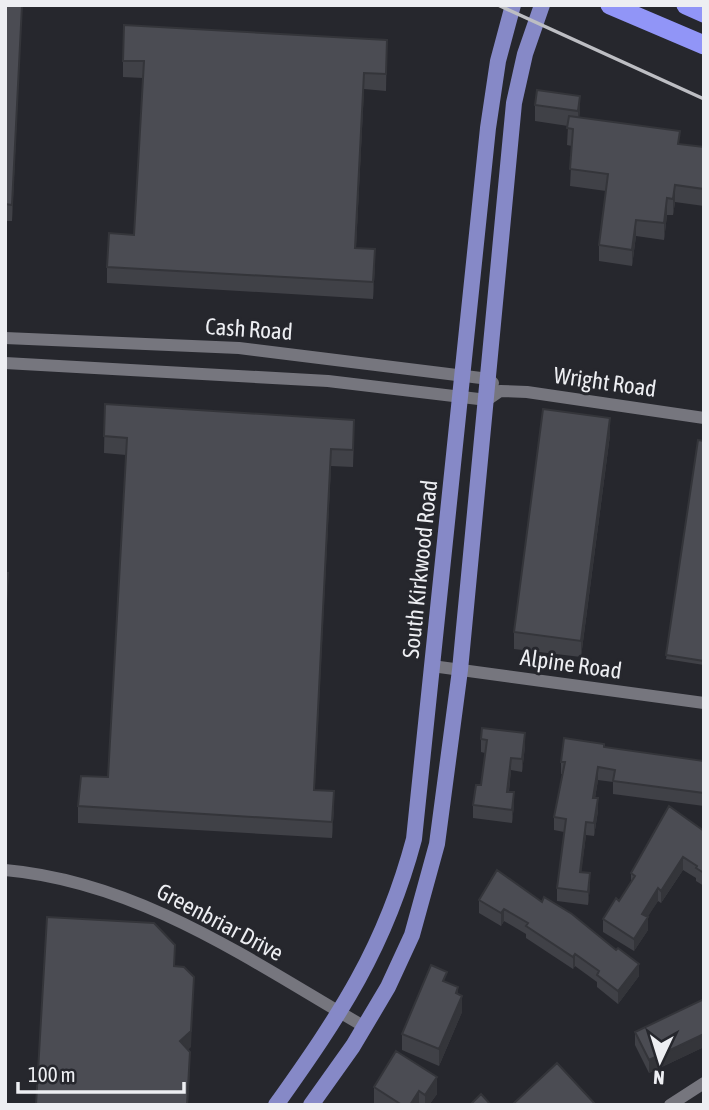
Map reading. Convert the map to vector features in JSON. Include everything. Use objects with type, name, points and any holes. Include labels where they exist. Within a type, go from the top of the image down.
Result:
[{"type":"highway","points":[[610,5],[704,45]]},
{"type":"highway","points":[[686,5],[704,13]]},
{"type":"main road","name":"South Kirkwood Road","points":[[276,1105],[341,1013],[391,912],[414,839],[488,132],[498,61],[513,5]]},
{"type":"main road","points":[[311,1105],[365,1027],[412,935],[437,844],[492,390],[510,134],[520,72],[542,5]]},
{"type":"main road","points":[[488,132],[510,134]]},
{"type":"main road","points":[[486,155],[509,157]]},
{"type":"main road","points":[[482,186],[508,190]]},
{"type":"main road","points":[[414,839],[437,844]]},
{"type":"street","name":"Cash Road","points":[[5,338],[239,348],[463,376],[492,390]]},
{"type":"street","points":[[73,368],[74,342]]},
{"type":"street","name":"Cash Road","points":[[5,363],[328,381],[461,397]]},
{"type":"street","name":"Wright Road","points":[[461,397],[492,390],[704,418]]},
{"type":"street","name":"Alpine Road","points":[[432,666],[704,703]]},
{"type":"street","name":"Greenbriar Drive","points":[[5,870],[72,882],[148,906],[207,934],[365,1027]]},
{"type":"street","points":[[670,1105],[704,1083]]},
{"type":"building","points":[[5,5],[22,5],[12,205],[5,204]]},
{"type":"building","points":[[124,25],[387,40],[386,74],[364,73],[355,248],[375,249],[373,282],[107,267],[109,233],[134,235],[144,61],[123,61]]},
{"type":"building","points":[[537,90],[580,96],[578,111],[535,105]]},
{"type":"building","points":[[569,116],[680,131],[678,144],[704,147],[704,189],[675,185],[673,199],[667,198],[664,223],[636,220],[632,250],[599,245],[608,174],[570,169],[573,129],[567,128]]},
{"type":"building","points":[[105,404],[354,420],[353,450],[331,449],[314,790],[334,791],[332,822],[78,806],[81,776],[108,777],[127,438],[104,436]]},
{"type":"building","points":[[543,409],[610,418],[581,641],[514,632]]},
{"type":"building","points":[[698,440],[704,441],[704,661],[666,655]]},
{"type":"building","points":[[5,573],[8,573],[5,616]]},
{"type":"building","points":[[482,728],[525,733],[522,759],[511,758],[507,792],[514,792],[512,810],[473,805],[476,785],[481,785],[487,740],[481,739]]},
{"type":"building","points":[[564,738],[604,744],[604,747],[704,761],[704,793],[613,781],[615,770],[598,767],[593,798],[598,798],[594,823],[586,822],[580,872],[590,873],[588,892],[557,888],[566,819],[554,817],[565,762],[561,762]]},
{"type":"building","points":[[669,806],[704,831],[704,873],[683,857],[661,891],[658,888],[642,914],[648,917],[634,939],[603,919],[616,898],[619,901],[635,876],[631,873]]},
{"type":"building","points":[[497,870],[542,902],[544,897],[572,914],[616,950],[618,948],[639,964],[618,991],[597,975],[599,971],[526,926],[528,923],[504,909],[501,913],[479,900]]},
{"type":"building","points":[[47,917],[154,923],[175,945],[174,966],[184,967],[194,977],[191,1031],[180,1041],[190,1052],[187,1105],[36,1105]]},
{"type":"building","points":[[431,965],[447,972],[443,981],[458,987],[456,993],[462,996],[439,1049],[402,1034]]},
{"type":"building","points":[[704,999],[704,1034],[649,1060],[635,1032]]},
{"type":"building","points":[[396,1051],[437,1077],[425,1095],[419,1091],[410,1105],[402,1105],[374,1087]]},
{"type":"building","points":[[557,1063],[596,1105],[512,1105]]},
{"type":"building","points":[[481,1094],[491,1105],[470,1105]]},
{"type":"railway","points":[[498,5],[704,99]]}]
